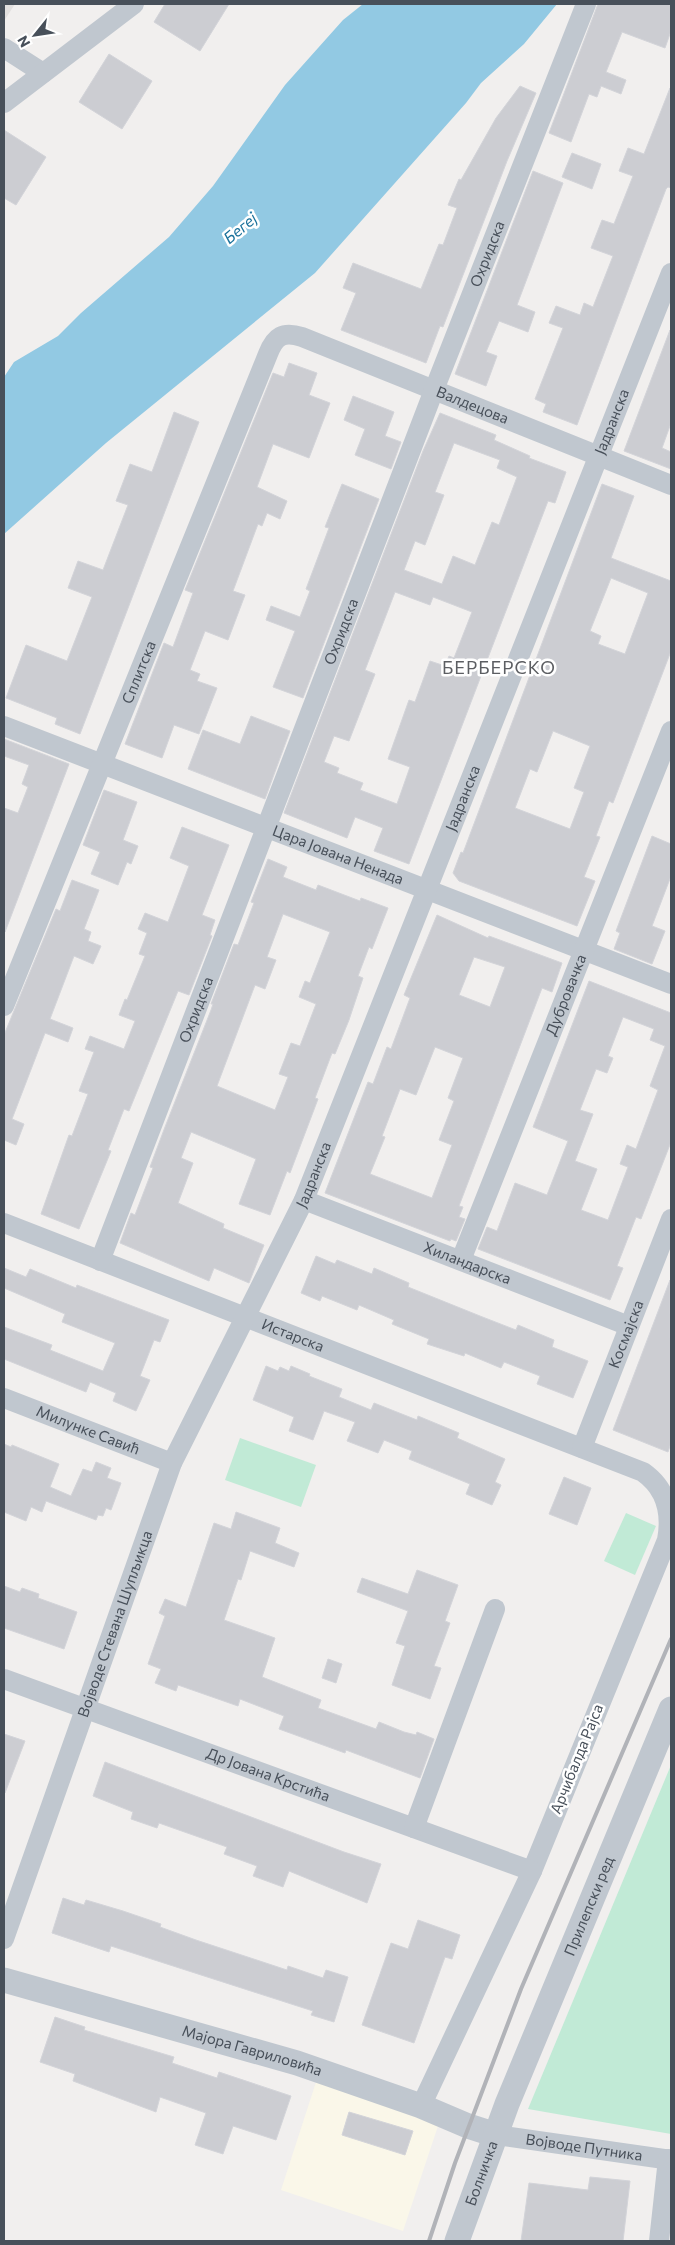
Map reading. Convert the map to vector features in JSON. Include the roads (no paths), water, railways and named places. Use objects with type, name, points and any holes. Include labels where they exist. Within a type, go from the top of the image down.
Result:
[{"type":"street","points":[[4,104],[134,4]]},
{"type":"street","name":"Охридска","points":[[100,1261],[434,390],[586,4]]},
{"type":"street","points":[[4,48],[42,73]]},
{"type":"street","name":"Јадранска","points":[[246,1318],[304,1200],[671,273]]},
{"type":"street","name":"Валдецова","points":[[274,340],[283,334],[302,337],[671,485]]},
{"type":"street","name":"Сплитска","points":[[4,1006],[274,340]]},
{"type":"street","name":"Цара Јована Ненада","points":[[4,726],[671,984]]},
{"type":"street","name":"Дубровачка","points":[[461,1260],[671,731]]},
{"type":"street","name":"Хиландарска","points":[[304,1200],[629,1326]]},
{"type":"street","name":"Космајска","points":[[582,1448],[671,1219]]},
{"type":"street","name":"Истарска","points":[[4,1223],[582,1448]]},
{"type":"street","name":"Војводе Стевана Шупљикца","points":[[4,1939],[172,1463],[246,1318]]},
{"type":"street","name":"Милунке Савић","points":[[4,1398],[172,1463]]},
{"type":"street","name":"Арчибалда Рајса","points":[[421,2106],[532,1871],[667,1540],[670,1514],[666,1501],[654,1479],[643,1472],[582,1448]]},
{"type":"street","points":[[414,1828],[494,1609]]},
{"type":"street","name":"Др Јована Крстића","points":[[4,1679],[532,1871]]},
{"type":"street","name":"Прилепски ред","points":[[507,2104],[671,1709]]},
{"type":"street","name":"Мајора Гавриловића","points":[[4,1980],[297,2063],[421,2106],[475,2129],[496,2135]]},
{"type":"street","name":"Болничка","points":[[457,2241],[507,2104]]},
{"type":"street","name":"Војводе Путника","points":[[496,2135],[670,2159]]},
{"type":"street","points":[[659,2241],[670,2159]]},
{"type":"water","name":"Бегеј","points":[[363,4],[557,4],[524,44],[481,83],[466,103],[315,273],[106,443],[4,534],[4,377],[14,362],[58,336],[81,313],[169,237],[213,186],[285,85],[343,20]]},
{"type":"railway","points":[[429,2241],[455,2163],[521,1989],[671,1639]]},
{"type":"district","name":"БЕРБЕРСКО","points":[[499,668]]}]
